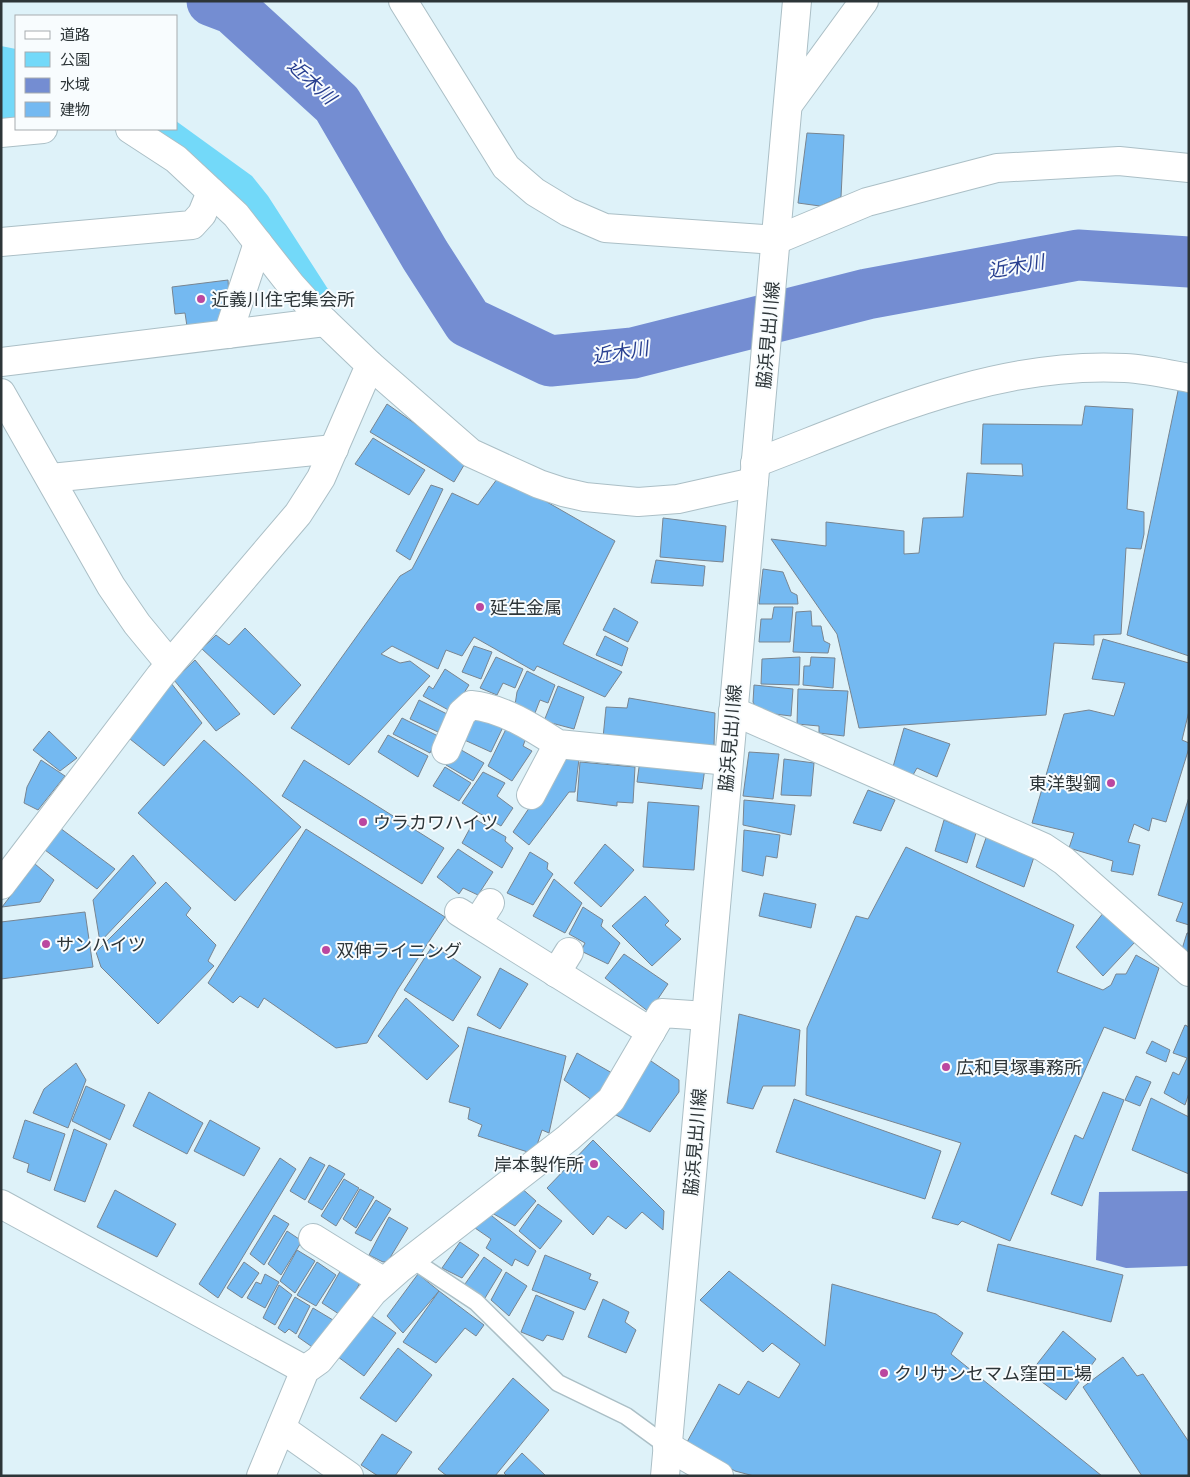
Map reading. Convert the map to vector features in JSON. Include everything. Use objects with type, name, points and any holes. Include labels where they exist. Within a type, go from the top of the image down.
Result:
[{"type":"street","points":[[403,1],[506,167],[535,192],[568,212],[605,228],[776,240],[867,202],[997,168],[1119,161],[1189,168]]},
{"type":"street","name":"脇浜見出川線","points":[[664,1476],[797,1]]},
{"type":"street","points":[[787,106],[864,1]]},
{"type":"street","points":[[1,133],[32,130]]},
{"type":"street","points":[[132,130],[176,159],[236,215],[325,322],[370,365],[471,453],[539,484],[563,492],[586,497],[638,502],[678,499],[755,464],[919,400],[970,384],[1019,375],[1075,368],[1126,368],[1189,378]]},
{"type":"street","points":[[1,242],[192,225],[202,214],[211,192]]},
{"type":"street","points":[[228,334],[258,243]]},
{"type":"street","points":[[1,362],[325,322]]},
{"type":"street","points":[[1,885],[170,664],[298,514],[321,478],[370,365]]},
{"type":"street","points":[[1,393],[111,586],[137,624],[170,664]]},
{"type":"street","points":[[51,478],[334,449]]},
{"type":"street","points":[[446,750],[462,713],[471,706],[488,707],[538,731],[558,744],[728,761]]},
{"type":"street","points":[[733,711],[1043,847],[1064,861],[1189,972]]},
{"type":"street","points":[[531,795],[558,744]]},
{"type":"street","points":[[475,913],[562,962],[651,1032]]},
{"type":"street","points":[[261,1476],[305,1370],[319,1360],[373,1292],[411,1260],[568,1138],[611,1100],[662,1013],[706,1016]]},
{"type":"street","points":[[1,1204],[305,1370]]},
{"type":"street","points":[[313,1238],[384,1282]]},
{"type":"street","points":[[281,1428],[349,1476]]},
{"type":"street","points":[[667,1446],[719,1476]]},
{"type":"lane","points":[[411,1260],[476,1302],[558,1383],[626,1416],[667,1446]]},
{"type":"green space","points":[[1,46],[15,49],[15,123],[1,125]]},
{"type":"green space","points":[[178,122],[252,176],[268,196],[335,300],[327,317],[146,130],[178,130]]},
{"type":"water","points":[[1189,1191],[1189,1266],[1126,1268],[1096,1260],[1099,1192]]},
{"type":"building","points":[[807,133],[844,135],[841,197],[820,206],[798,203]]},
{"type":"building","name":"近義川住宅集会所","points":[[228,280],[230,311],[223,329],[188,333],[185,313],[175,314],[172,287]]},
{"type":"building","points":[[1179,386],[1189,388],[1189,656],[1127,635]]},
{"type":"building","points":[[387,404],[467,460],[454,482],[370,432]]},
{"type":"building","points":[[1085,406],[1133,409],[1127,509],[1144,512],[1144,534],[1141,549],[1126,548],[1121,634],[1094,635],[1094,645],[1054,643],[1046,715],[859,728],[837,634],[771,539],[826,546],[826,522],[904,531],[904,554],[919,553],[923,518],[963,517],[967,473],[1023,476],[1022,464],[981,464],[983,424],[1082,425]]},
{"type":"building","points":[[373,438],[425,470],[409,495],[355,464]]},
{"type":"building","name":"延生金属","points":[[500,475],[615,541],[563,644],[622,672],[605,697],[537,666],[534,671],[474,637],[462,656],[446,650],[438,669],[392,646],[381,654],[400,663],[410,661],[430,676],[349,765],[291,728],[400,576],[412,569],[452,493],[478,505]]},
{"type":"building","points":[[431,485],[443,489],[410,560],[396,551]]},
{"type":"building","points":[[663,518],[726,526],[723,562],[660,557]]},
{"type":"building","points":[[656,560],[705,566],[703,586],[651,583]]},
{"type":"building","points":[[763,569],[783,572],[791,592],[797,595],[798,604],[759,604]]},
{"type":"building","points":[[774,607],[793,607],[790,642],[759,642],[761,619],[772,619]]},
{"type":"building","points":[[614,608],[638,622],[628,642],[603,630]]},
{"type":"building","points":[[811,611],[812,626],[821,626],[824,641],[830,644],[828,653],[793,652],[796,612]]},
{"type":"building","points":[[245,628],[301,685],[274,715],[202,649],[216,635],[229,645]]},
{"type":"building","points":[[605,636],[628,648],[622,666],[596,655]]},
{"type":"building","name":"東洋製鋼","points":[[1103,639],[1189,663],[1189,711],[1182,740],[1189,743],[1189,748],[1166,822],[1152,818],[1149,831],[1134,824],[1128,842],[1140,845],[1133,875],[1111,871],[1113,861],[1069,848],[1074,833],[1032,823],[1064,714],[1089,710],[1114,716],[1125,683],[1092,679]]},
{"type":"building","points":[[474,646],[492,652],[481,679],[462,672]]},
{"type":"building","points":[[496,657],[523,669],[515,688],[503,683],[497,695],[480,688]]},
{"type":"building","points":[[800,657],[799,685],[761,684],[762,659]]},
{"type":"building","points":[[811,657],[835,658],[833,688],[803,685],[804,666],[810,666]]},
{"type":"building","points":[[195,660],[240,714],[216,731],[174,680]]},
{"type":"building","points":[[445,669],[469,685],[452,712],[423,696],[429,686],[433,689]]},
{"type":"building","points":[[527,671],[555,685],[548,703],[540,700],[535,713],[515,705],[517,692]]},
{"type":"building","points":[[171,683],[202,723],[164,766],[130,739]]},
{"type":"building","points":[[754,685],[793,689],[791,716],[758,712],[753,702]]},
{"type":"building","points":[[558,686],[584,697],[574,729],[544,721]]},
{"type":"building","points":[[798,689],[848,691],[844,736],[819,733],[819,726],[797,724]]},
{"type":"building","points":[[629,698],[715,713],[714,746],[603,738],[606,707],[627,708]]},
{"type":"building","points":[[419,700],[447,714],[438,732],[410,719]]},
{"type":"building","points":[[473,713],[504,725],[491,752],[460,738]]},
{"type":"building","points":[[402,718],[438,736],[430,753],[393,734]]},
{"type":"building","points":[[904,728],[950,744],[937,777],[917,768],[913,775],[893,767]]},
{"type":"building","points":[[506,729],[526,738],[523,746],[532,751],[512,781],[488,766]]},
{"type":"building","points":[[49,731],[77,758],[60,771],[33,750]]},
{"type":"building","points":[[388,735],[428,756],[418,777],[378,752]]},
{"type":"building","points":[[204,740],[301,827],[235,901],[138,813]]},
{"type":"building","points":[[456,747],[484,763],[473,781],[446,765]]},
{"type":"building","points":[[749,752],[779,754],[773,799],[743,796]]},
{"type":"building","points":[[564,756],[579,759],[575,792],[569,792],[529,845],[513,832]]},
{"type":"building","points":[[784,759],[814,763],[811,796],[781,795]]},
{"type":"building","points":[[41,760],[65,776],[38,810],[24,803],[27,787]]},
{"type":"building","name":"ウラカワハイツ","points":[[304,760],[444,848],[422,884],[282,796]]},
{"type":"building","points":[[640,760],[705,768],[702,789],[637,782]]},
{"type":"building","points":[[580,762],[635,767],[633,803],[617,802],[617,806],[577,801]]},
{"type":"building","points":[[445,767],[471,783],[459,801],[433,786]]},
{"type":"building","points":[[483,772],[505,783],[497,796],[513,808],[501,826],[462,803]]},
{"type":"building","points":[[868,790],[895,800],[881,831],[853,823]]},
{"type":"building","points":[[1189,797],[1189,925],[1176,921],[1183,903],[1158,895]]},
{"type":"building","points":[[744,800],[795,805],[791,835],[743,825]]},
{"type":"building","points":[[648,802],[699,806],[694,870],[643,867]]},
{"type":"building","points":[[475,819],[506,837],[505,841],[513,848],[502,868],[462,843]]},
{"type":"building","points":[[944,820],[976,833],[967,863],[935,851]]},
{"type":"building","points":[[60,828],[115,869],[97,889],[45,850]]},
{"type":"building","name":"双伸ライニング","points":[[306,829],[445,917],[398,989],[367,1043],[336,1048],[264,998],[258,1008],[240,996],[233,1003],[208,983]]},
{"type":"building","points":[[744,830],[780,835],[777,858],[766,856],[763,876],[742,871]]},
{"type":"building","points":[[987,835],[1034,857],[1024,887],[976,867]]},
{"type":"building","points":[[605,844],[634,870],[601,907],[574,883]]},
{"type":"building","name":"広和貝塚事務所","points":[[906,847],[1074,925],[1057,972],[1103,990],[1111,985],[1116,974],[1126,974],[1136,955],[1159,968],[1135,1039],[1104,1027],[1010,1241],[962,1221],[958,1225],[932,1218],[961,1143],[806,1095],[807,1028],[856,916],[868,919]]},
{"type":"building","points":[[458,849],[493,872],[478,895],[463,888],[459,894],[437,877]]},
{"type":"building","points":[[530,852],[548,863],[547,869],[553,874],[533,905],[507,893]]},
{"type":"building","points":[[133,855],[156,883],[100,942],[93,900]]},
{"type":"building","points":[[35,864],[54,880],[40,902],[2,907]]},
{"type":"building","points":[[554,879],[582,903],[565,933],[533,916]]},
{"type":"building","points":[[166,882],[191,908],[186,915],[216,945],[208,961],[214,966],[158,1024],[101,967],[96,952]]},
{"type":"building","points":[[764,893],[816,904],[811,928],[759,916]]},
{"type":"building","points":[[645,896],[669,921],[665,925],[681,939],[652,966],[612,926]]},
{"type":"building","points":[[583,907],[603,920],[601,926],[620,943],[608,964],[581,951],[585,943],[569,934]]},
{"type":"building","name":"サンハイツ","points":[[85,912],[93,967],[1,979],[1,922]]},
{"type":"building","points":[[1104,912],[1135,942],[1103,976],[1076,947]]},
{"type":"building","points":[[1187,933],[1189,933],[1189,955],[1182,949]]},
{"type":"building","points":[[433,945],[481,977],[453,1021],[404,990]]},
{"type":"building","points":[[624,954],[668,984],[649,1012],[605,978]]},
{"type":"building","points":[[500,968],[528,984],[500,1029],[477,1015]]},
{"type":"building","points":[[406,998],[459,1046],[427,1080],[378,1036]]},
{"type":"building","points":[[739,1014],[800,1030],[795,1086],[763,1086],[753,1109],[727,1103]]},
{"type":"building","points":[[1185,1025],[1189,1027],[1189,1093],[1185,1105],[1164,1093],[1173,1072],[1179,1075],[1187,1058],[1173,1053]]},
{"type":"building","points":[[468,1027],[566,1056],[549,1133],[542,1130],[534,1154],[478,1136],[482,1125],[468,1119],[470,1108],[449,1102]]},
{"type":"building","points":[[1152,1041],[1170,1050],[1166,1062],[1146,1053]]},
{"type":"building","points":[[577,1053],[612,1073],[596,1103],[564,1080]]},
{"type":"building","points":[[645,1057],[679,1080],[679,1092],[650,1132],[614,1114]]},
{"type":"building","points":[[76,1063],[86,1080],[68,1128],[33,1113],[44,1089]]},
{"type":"building","points":[[1136,1076],[1151,1082],[1140,1106],[1125,1100]]},
{"type":"building","points":[[86,1086],[125,1105],[110,1140],[72,1121]]},
{"type":"building","points":[[149,1092],[203,1123],[187,1154],[133,1126]]},
{"type":"building","points":[[1103,1092],[1124,1100],[1082,1206],[1051,1194],[1075,1135],[1083,1139]]},
{"type":"building","points":[[1151,1098],[1189,1117],[1189,1174],[1132,1150]]},
{"type":"building","points":[[794,1099],[941,1151],[925,1199],[776,1152]]},
{"type":"building","points":[[25,1120],[65,1134],[50,1181],[27,1172],[29,1164],[13,1158]]},
{"type":"building","points":[[210,1120],[260,1148],[244,1176],[194,1151]]},
{"type":"building","points":[[74,1129],[107,1144],[85,1202],[54,1190]]},
{"type":"building","name":"岸本製作所","points":[[593,1140],[664,1211],[663,1230],[642,1212],[626,1229],[608,1216],[593,1235],[547,1188]]},
{"type":"building","points":[[310,1157],[325,1165],[305,1200],[290,1191]]},
{"type":"building","points":[[280,1158],[296,1169],[218,1298],[199,1284]]},
{"type":"building","points":[[329,1165],[345,1174],[322,1210],[308,1202]]},
{"type":"building","points":[[344,1179],[359,1188],[336,1226],[321,1216]]},
{"type":"building","points":[[519,1186],[536,1201],[515,1226],[492,1213]]},
{"type":"building","points":[[360,1189],[374,1197],[356,1228],[343,1219]]},
{"type":"building","points":[[115,1190],[176,1224],[157,1257],[97,1227]]},
{"type":"building","points":[[376,1200],[391,1209],[371,1241],[355,1233]]},
{"type":"building","points":[[538,1204],[562,1221],[540,1249],[519,1231]]},
{"type":"building","points":[[487,1212],[536,1251],[528,1266],[515,1259],[512,1266],[486,1248],[491,1239],[475,1228]]},
{"type":"building","points":[[274,1215],[289,1224],[264,1265],[250,1254]]},
{"type":"building","points":[[389,1217],[408,1228],[388,1261],[383,1262],[369,1255]]},
{"type":"building","points":[[287,1231],[302,1241],[281,1275],[268,1264]]},
{"type":"building","points":[[460,1242],[479,1255],[462,1278],[442,1268]]},
{"type":"building","points":[[998,1244],[1123,1275],[1111,1322],[987,1291]]},
{"type":"building","points":[[297,1250],[315,1261],[295,1293],[280,1281]]},
{"type":"building","points":[[545,1255],[591,1274],[589,1279],[598,1282],[585,1310],[532,1290]]},
{"type":"building","points":[[484,1257],[502,1270],[485,1298],[465,1284]]},
{"type":"building","points":[[244,1262],[259,1273],[242,1298],[227,1288]]},
{"type":"building","points":[[317,1262],[336,1275],[316,1306],[297,1295]]},
{"type":"building","points":[[342,1268],[361,1281],[342,1316],[322,1303]]},
{"type":"building","name":"クリサンセマム窪田工場","points":[[729,1271],[825,1346],[832,1284],[936,1314],[963,1333],[951,1354],[1102,1476],[754,1476],[735,1471],[687,1442],[719,1384],[739,1395],[748,1381],[779,1398],[800,1364],[772,1343],[763,1352],[700,1300]]},
{"type":"building","points":[[506,1272],[527,1286],[509,1316],[491,1300]]},
{"type":"building","points":[[265,1274],[279,1282],[265,1308],[247,1298],[256,1282],[261,1284]]},
{"type":"building","points":[[418,1274],[439,1291],[403,1333],[387,1316]]},
{"type":"building","points":[[279,1285],[292,1295],[275,1325],[263,1318]]},
{"type":"building","points":[[439,1291],[484,1325],[476,1336],[465,1328],[436,1363],[403,1342]]},
{"type":"building","points":[[536,1295],[574,1312],[563,1340],[547,1335],[543,1341],[521,1332]]},
{"type":"building","points":[[295,1297],[310,1306],[296,1334],[289,1329],[285,1333],[278,1328]]},
{"type":"building","points":[[603,1299],[629,1312],[625,1322],[636,1330],[626,1353],[588,1337]]},
{"type":"building","points":[[313,1308],[338,1323],[318,1351],[298,1337]]},
{"type":"building","points":[[366,1312],[396,1333],[364,1376],[334,1354]]},
{"type":"building","points":[[1063,1331],[1096,1359],[1066,1400],[1030,1373]]},
{"type":"building","points":[[398,1348],[432,1375],[396,1422],[360,1398]]},
{"type":"building","points":[[1123,1357],[1137,1376],[1143,1374],[1189,1442],[1189,1476],[1142,1476],[1083,1387]]},
{"type":"building","points":[[513,1378],[549,1410],[495,1476],[447,1476],[438,1469]]},
{"type":"building","points":[[382,1434],[412,1452],[395,1476],[378,1476],[361,1465]]},
{"type":"building","points":[[522,1453],[546,1476],[507,1476],[504,1473]]},
{"type":"waterway","name":"近木川","points":[[212,1],[233,9],[337,104],[425,255],[468,322],[550,361],[633,353],[867,294],[1078,255],[1189,262]]},
{"type":"place","name":"近義川住宅集会所","points":[[201,299]]},
{"type":"place","name":"延生金属","points":[[480,607]]},
{"type":"place","name":"東洋製鋼","points":[[1111,783]]},
{"type":"place","name":"ウラカワハイツ","points":[[363,822]]},
{"type":"place","name":"サンハイツ","points":[[46,944]]},
{"type":"place","name":"双伸ライニング","points":[[326,950]]},
{"type":"place","name":"広和貝塚事務所","points":[[946,1067]]},
{"type":"place","name":"岸本製作所","points":[[594,1164]]},
{"type":"place","name":"クリサンセマム窪田工場","points":[[884,1373]]}]
